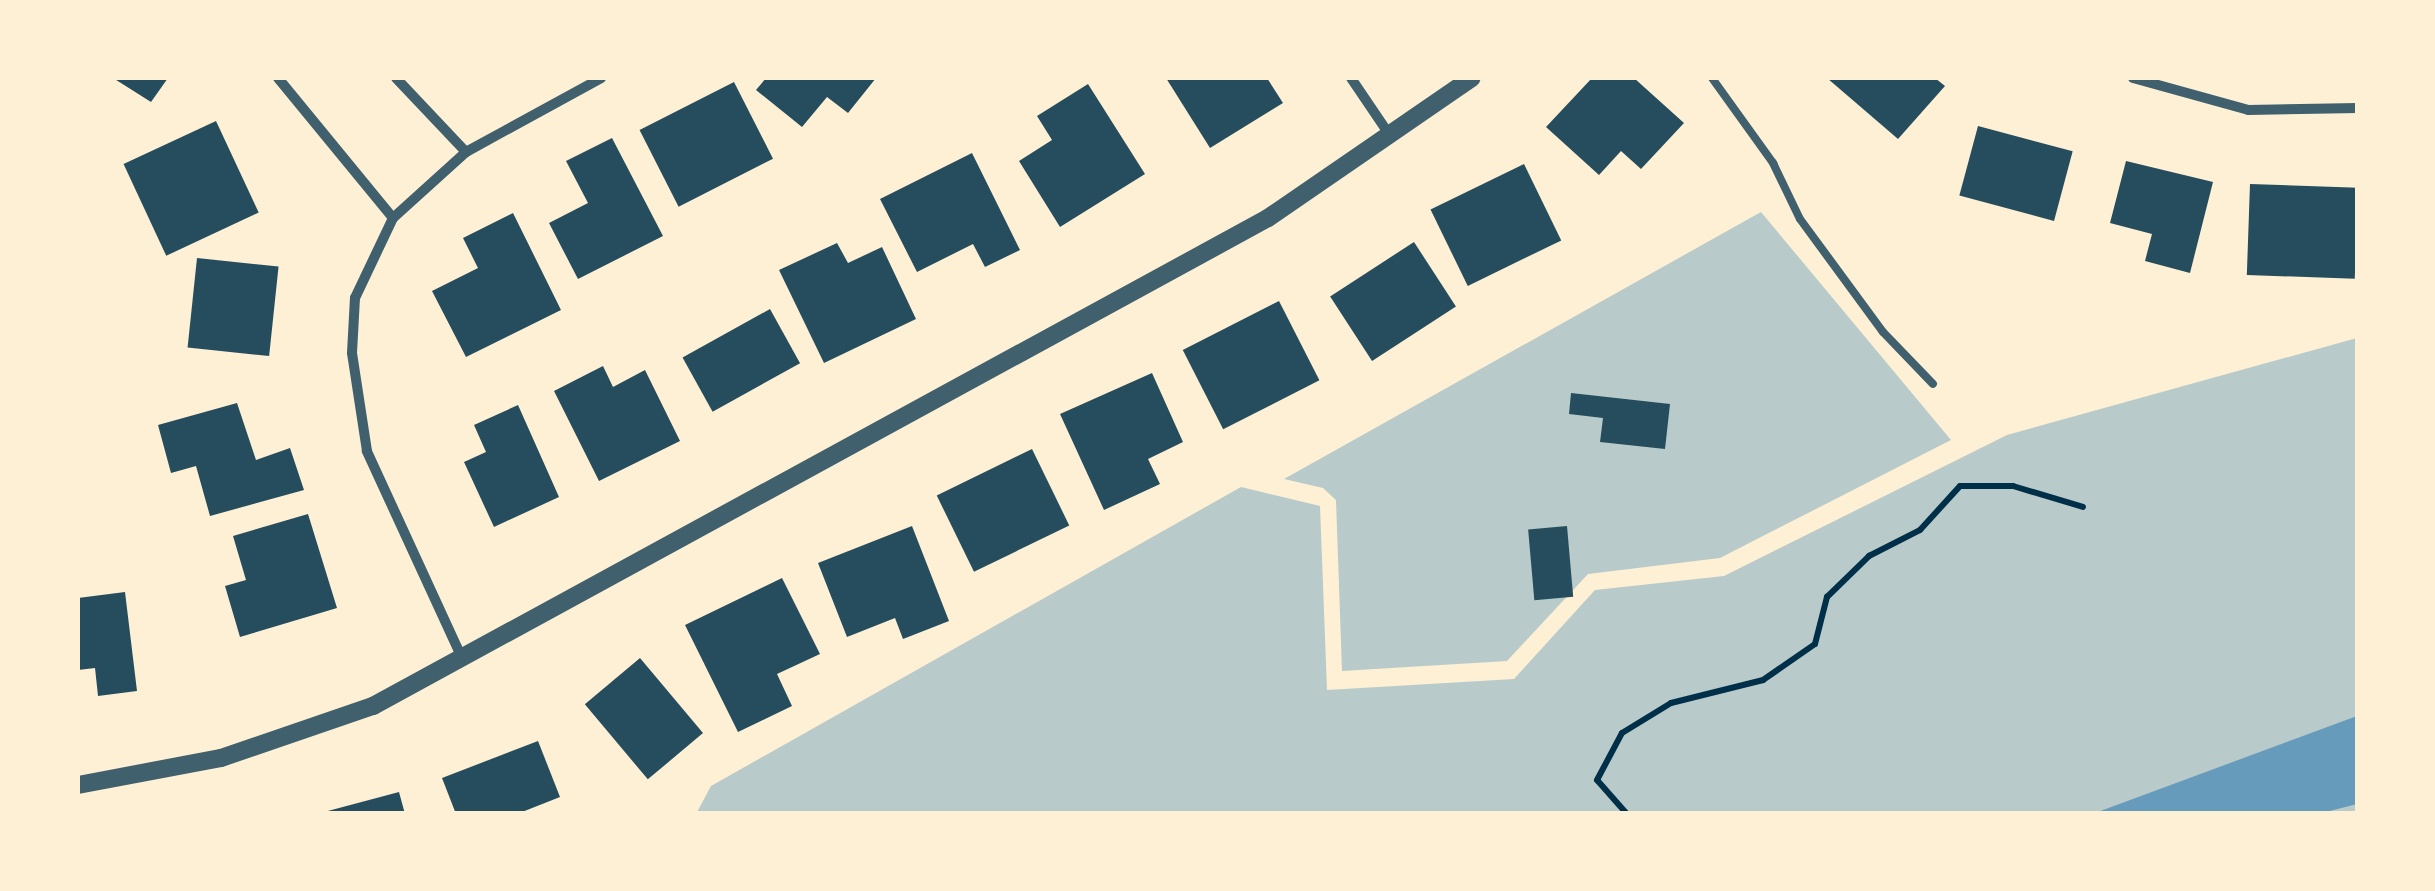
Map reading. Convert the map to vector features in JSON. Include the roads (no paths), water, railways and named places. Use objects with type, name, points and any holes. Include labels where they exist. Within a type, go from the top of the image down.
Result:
[{"type":"street","points":[[278,78],[393,218]]},
{"type":"street","points":[[396,78],[466,152]]},
{"type":"street","points":[[463,660],[386,505],[358,400],[355,298],[393,218],[466,152],[601,78]]},
{"type":"street","points":[[1351,78],[1392,138]]},
{"type":"street","points":[[78,784],[148,775],[303,734],[463,660],[1268,218],[1392,138],[1472,78]]},
{"type":"street","points":[[2133,78],[2248,110],[2358,108]]},
{"type":"lane","points":[[1712,78],[1773,163],[1800,220],[1882,332],[1932,384]]},
{"type":"water","points":[[2357,716],[2357,804],[2318,814],[2095,813]]}]
